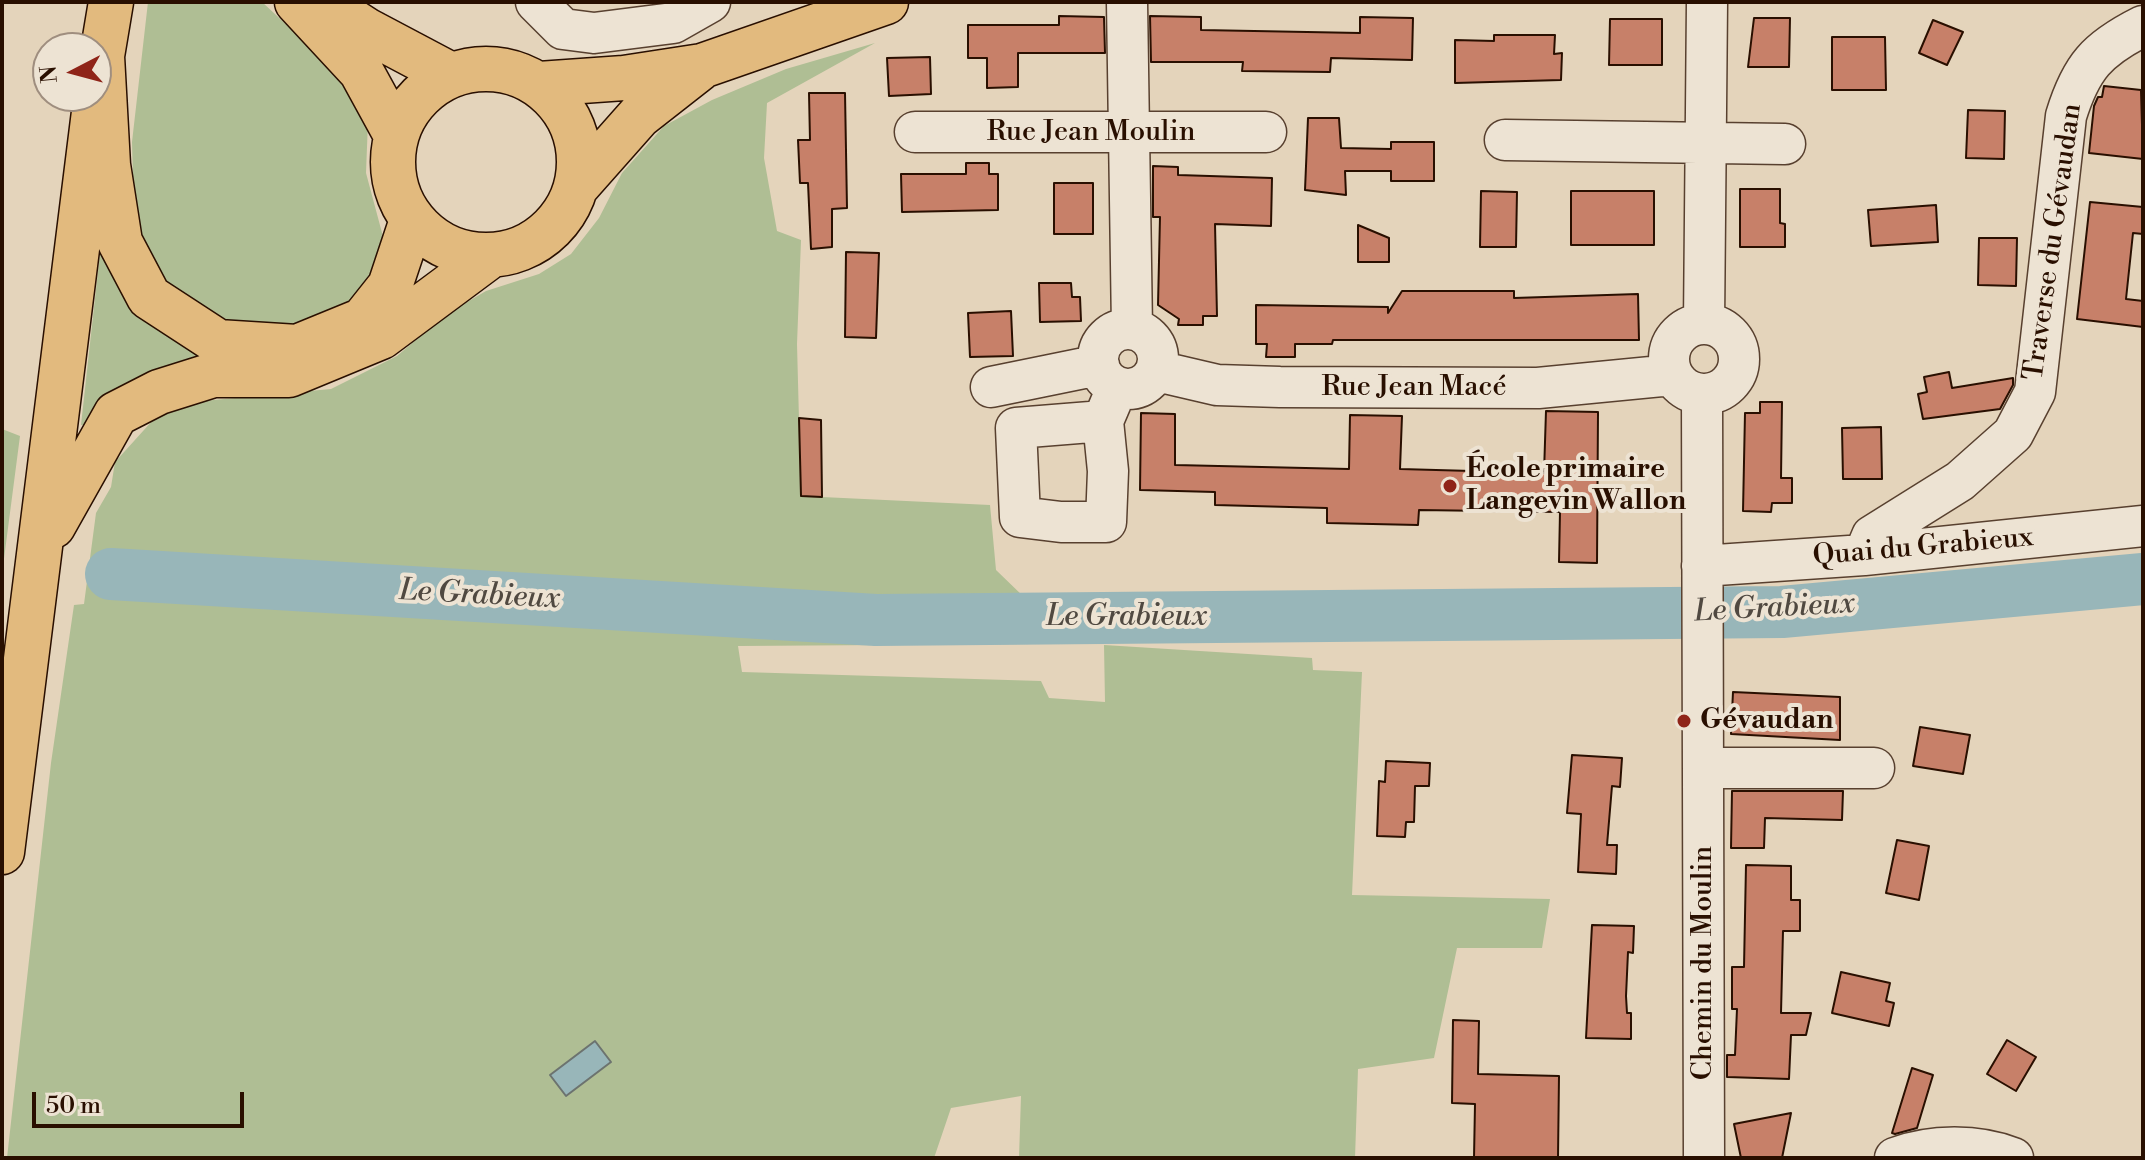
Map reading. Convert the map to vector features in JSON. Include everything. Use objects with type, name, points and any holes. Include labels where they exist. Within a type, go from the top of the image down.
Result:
[{"type":"main road","points":[[106,32],[111,2]]},
{"type":"main road","points":[[297,2],[361,71],[396,135]]},
{"type":"main road","points":[[323,2],[366,30],[451,75]]},
{"type":"main road","points":[[539,84],[624,78],[702,66],[877,3]]},
{"type":"main road","points":[[577,186],[580,157],[574,129],[560,104],[539,84],[511,71],[480,68],[451,75],[427,89],[408,109],[396,135],[392,164],[398,194],[412,220],[434,240],[460,253],[490,256],[519,250],[545,235],[565,213],[577,186],[639,116],[702,66]]},
{"type":"main road","points":[[2,852],[94,112]]},
{"type":"main road","points":[[102,112],[120,242],[149,297],[218,342],[297,347],[363,320],[390,286],[412,220]]},
{"type":"main road","points":[[41,549],[88,458],[116,414],[159,392],[213,375],[289,375],[381,337],[490,256]]},
{"type":"street","points":[[536,2],[563,29],[594,33],[673,23],[710,2]]},
{"type":"street","points":[[1127,2],[1132,329]]},
{"type":"street","points":[[1704,324],[1707,2]]},
{"type":"street","name":"Traverse du Gévaudan","points":[[1864,555],[1872,536],[1960,481],[2013,434],[2035,392],[2066,116],[2075,88],[2088,63],[2111,43],[2143,26]]},
{"type":"street","name":"Rue Jean Moulin","points":[[915,132],[1266,132]]},
{"type":"street","points":[[1505,140],[1785,144]]},
{"type":"street","points":[[1704,324],[1725,331],[1738,349],[1739,361],[1732,382],[1713,394],[1687,385],[1669,351],[1674,340],[1682,331],[1704,324]]},
{"type":"street","points":[[991,387],[1107,394],[1140,387],[1157,371],[1159,357],[1154,344],[1145,334],[1132,329],[1111,335],[1099,353],[1107,394]]},
{"type":"street","name":"Rue Jean Macé","points":[[1157,371],[1217,385],[1280,387],[1687,385]]},
{"type":"street","name":"Chemin du Moulin","points":[[1687,385],[1702,574],[1704,1158]]},
{"type":"street","name":"Quai du Grabieux","points":[[1702,574],[2143,526]]},
{"type":"street","points":[[1703,768],[1874,768]]},
{"type":"street","points":[[1895,1158],[1910,1152],[1956,1147],[2013,1158]]},
{"type":"green space","points":[[148,2],[262,2],[317,53],[353,96],[368,121],[366,173],[385,244],[365,287],[340,312],[318,323],[240,332],[175,295],[148,263],[134,220],[132,142]]},
{"type":"green space","points":[[875,43],[767,103],[764,158],[777,231],[801,240],[797,344],[801,496],[990,505],[996,570],[1025,598],[1031,644],[738,646],[742,672],[1041,681],[1049,698],[1105,702],[1104,645],[1312,658],[1313,670],[1362,672],[1352,895],[1550,899],[1542,948],[1457,948],[1434,1058],[1358,1069],[1355,1158],[1019,1158],[1021,1096],[951,1108],[934,1158],[7,1158],[51,763],[74,605],[84,604],[96,513],[111,487],[115,462],[153,420],[192,402],[331,389],[397,356],[445,315],[486,291],[539,274],[571,254],[599,218],[622,173],[664,126],[712,100],[786,69]]},
{"type":"green space","points":[[100,253],[148,321],[195,354],[196,358],[134,382],[85,425],[81,425]]},
{"type":"green space","points":[[2,429],[20,436],[2,574]]},
{"type":"water","points":[[595,1041],[611,1062],[566,1096],[550,1075]]},
{"type":"building","points":[[1059,16],[1104,17],[1105,53],[1018,53],[1018,87],[987,88],[987,58],[968,58],[968,25],[1059,25]]},
{"type":"building","points":[[1150,16],[1201,17],[1201,30],[1360,33],[1360,17],[1413,18],[1412,60],[1331,58],[1330,72],[1242,71],[1243,62],[1151,62]]},
{"type":"building","points":[[1754,18],[1790,18],[1789,67],[1748,67]]},
{"type":"building","points":[[1610,19],[1662,19],[1662,65],[1609,65]]},
{"type":"building","points":[[1933,20],[1963,32],[1947,65],[1919,53]]},
{"type":"building","points":[[1494,35],[1555,35],[1554,54],[1562,53],[1561,80],[1455,83],[1455,40],[1494,41]]},
{"type":"building","points":[[1832,37],[1885,37],[1886,90],[1832,90]]},
{"type":"building","points":[[930,57],[931,94],[889,96],[887,58]]},
{"type":"building","points":[[2104,86],[2141,90],[2143,159],[2089,153],[2094,106],[2098,97],[2102,97]]},
{"type":"building","points":[[809,93],[845,93],[847,208],[832,209],[832,247],[811,249],[808,183],[800,183],[798,140],[810,140]]},
{"type":"building","points":[[1968,110],[2005,111],[2004,159],[1966,158]]},
{"type":"building","points":[[1308,118],[1339,118],[1341,148],[1391,149],[1391,142],[1434,142],[1434,181],[1391,181],[1391,171],[1345,171],[1346,195],[1305,190]]},
{"type":"building","points":[[966,163],[989,163],[989,174],[998,174],[998,210],[902,212],[901,174],[966,174]]},
{"type":"building","points":[[1153,166],[1178,167],[1178,175],[1272,178],[1271,226],[1215,224],[1217,316],[1203,316],[1203,325],[1178,325],[1179,319],[1158,305],[1160,217],[1153,217]]},
{"type":"building","points":[[1054,183],[1093,183],[1093,234],[1054,234]]},
{"type":"building","points":[[1740,189],[1780,189],[1780,223],[1785,224],[1785,247],[1740,247]]},
{"type":"building","points":[[1481,191],[1517,192],[1516,247],[1480,247]]},
{"type":"building","points":[[1571,191],[1654,191],[1654,245],[1571,245]]},
{"type":"building","points":[[2090,202],[2143,207],[2143,234],[2133,233],[2126,299],[2143,301],[2143,327],[2077,319]]},
{"type":"building","points":[[1936,205],[1938,242],[1871,246],[1868,210]]},
{"type":"building","points":[[1358,225],[1389,238],[1389,262],[1358,262]]},
{"type":"building","points":[[1979,238],[2017,238],[2016,286],[1978,285]]},
{"type":"building","points":[[846,252],[879,253],[876,338],[845,337]]},
{"type":"building","points":[[1039,283],[1071,283],[1072,297],[1080,297],[1081,321],[1040,322]]},
{"type":"building","points":[[1402,291],[1514,291],[1514,298],[1638,294],[1639,340],[1333,340],[1332,344],[1295,344],[1295,357],[1266,357],[1267,344],[1256,344],[1256,305],[1388,307],[1388,313]]},
{"type":"building","points":[[1011,311],[1013,356],[970,357],[968,313]]},
{"type":"building","points":[[1949,372],[1952,388],[2013,378],[2013,385],[2000,409],[1923,419],[1918,394],[1927,392],[1924,377]]},
{"type":"building","points":[[1760,402],[1782,402],[1781,478],[1792,478],[1792,503],[1772,503],[1771,512],[1743,511],[1745,413],[1760,413]]},
{"type":"building","points":[[1546,411],[1598,412],[1597,563],[1559,562],[1560,512],[1419,510],[1418,525],[1327,523],[1327,508],[1215,505],[1215,492],[1140,490],[1141,413],[1175,414],[1175,465],[1349,469],[1350,415],[1402,416],[1400,469],[1544,473]]},
{"type":"building","points":[[799,418],[821,420],[822,497],[801,496]]},
{"type":"building","points":[[1881,427],[1882,479],[1843,479],[1842,428]]},
{"type":"building","points":[[1733,692],[1840,697],[1840,740],[1731,734]]},
{"type":"building","points":[[1920,727],[1970,735],[1963,774],[1913,766]]},
{"type":"building","points":[[1572,755],[1622,758],[1620,787],[1612,786],[1607,845],[1617,845],[1616,874],[1578,872],[1581,814],[1567,813]]},
{"type":"building","points":[[1386,761],[1430,763],[1429,786],[1415,786],[1414,822],[1406,822],[1405,837],[1377,836],[1379,781],[1385,782]]},
{"type":"building","points":[[1732,791],[1843,791],[1842,820],[1765,818],[1764,848],[1731,848]]},
{"type":"building","points":[[1897,840],[1929,846],[1919,900],[1886,893]]},
{"type":"building","points":[[1746,865],[1791,866],[1791,900],[1800,900],[1800,931],[1783,931],[1781,1013],[1811,1013],[1806,1035],[1791,1035],[1789,1079],[1727,1077],[1727,1055],[1735,1055],[1737,1009],[1732,1009],[1732,967],[1744,967]]},
{"type":"building","points":[[1592,925],[1634,926],[1633,953],[1628,952],[1626,996],[1627,1013],[1631,1013],[1631,1039],[1586,1038]]},
{"type":"building","points":[[1841,972],[1890,983],[1886,1001],[1894,1003],[1889,1026],[1832,1013]]},
{"type":"building","points":[[1453,1020],[1479,1021],[1478,1074],[1559,1076],[1558,1158],[1474,1158],[1475,1104],[1452,1103]]},
{"type":"building","points":[[2007,1040],[2036,1057],[2016,1091],[1987,1074]]},
{"type":"building","points":[[1912,1068],[1933,1075],[1917,1128],[1895,1134],[1892,1133]]},
{"type":"building","points":[[1791,1113],[1782,1158],[1741,1158],[1734,1124]]},
{"type":"waterway","name":"Le Grabieux","points":[[111,574],[876,620],[1782,612],[2143,579]]},
{"type":"place","name":"École primaire Langevin Wallon","points":[[1450,486]]},
{"type":"place","name":"Gévaudan","points":[[1684,721]]}]
